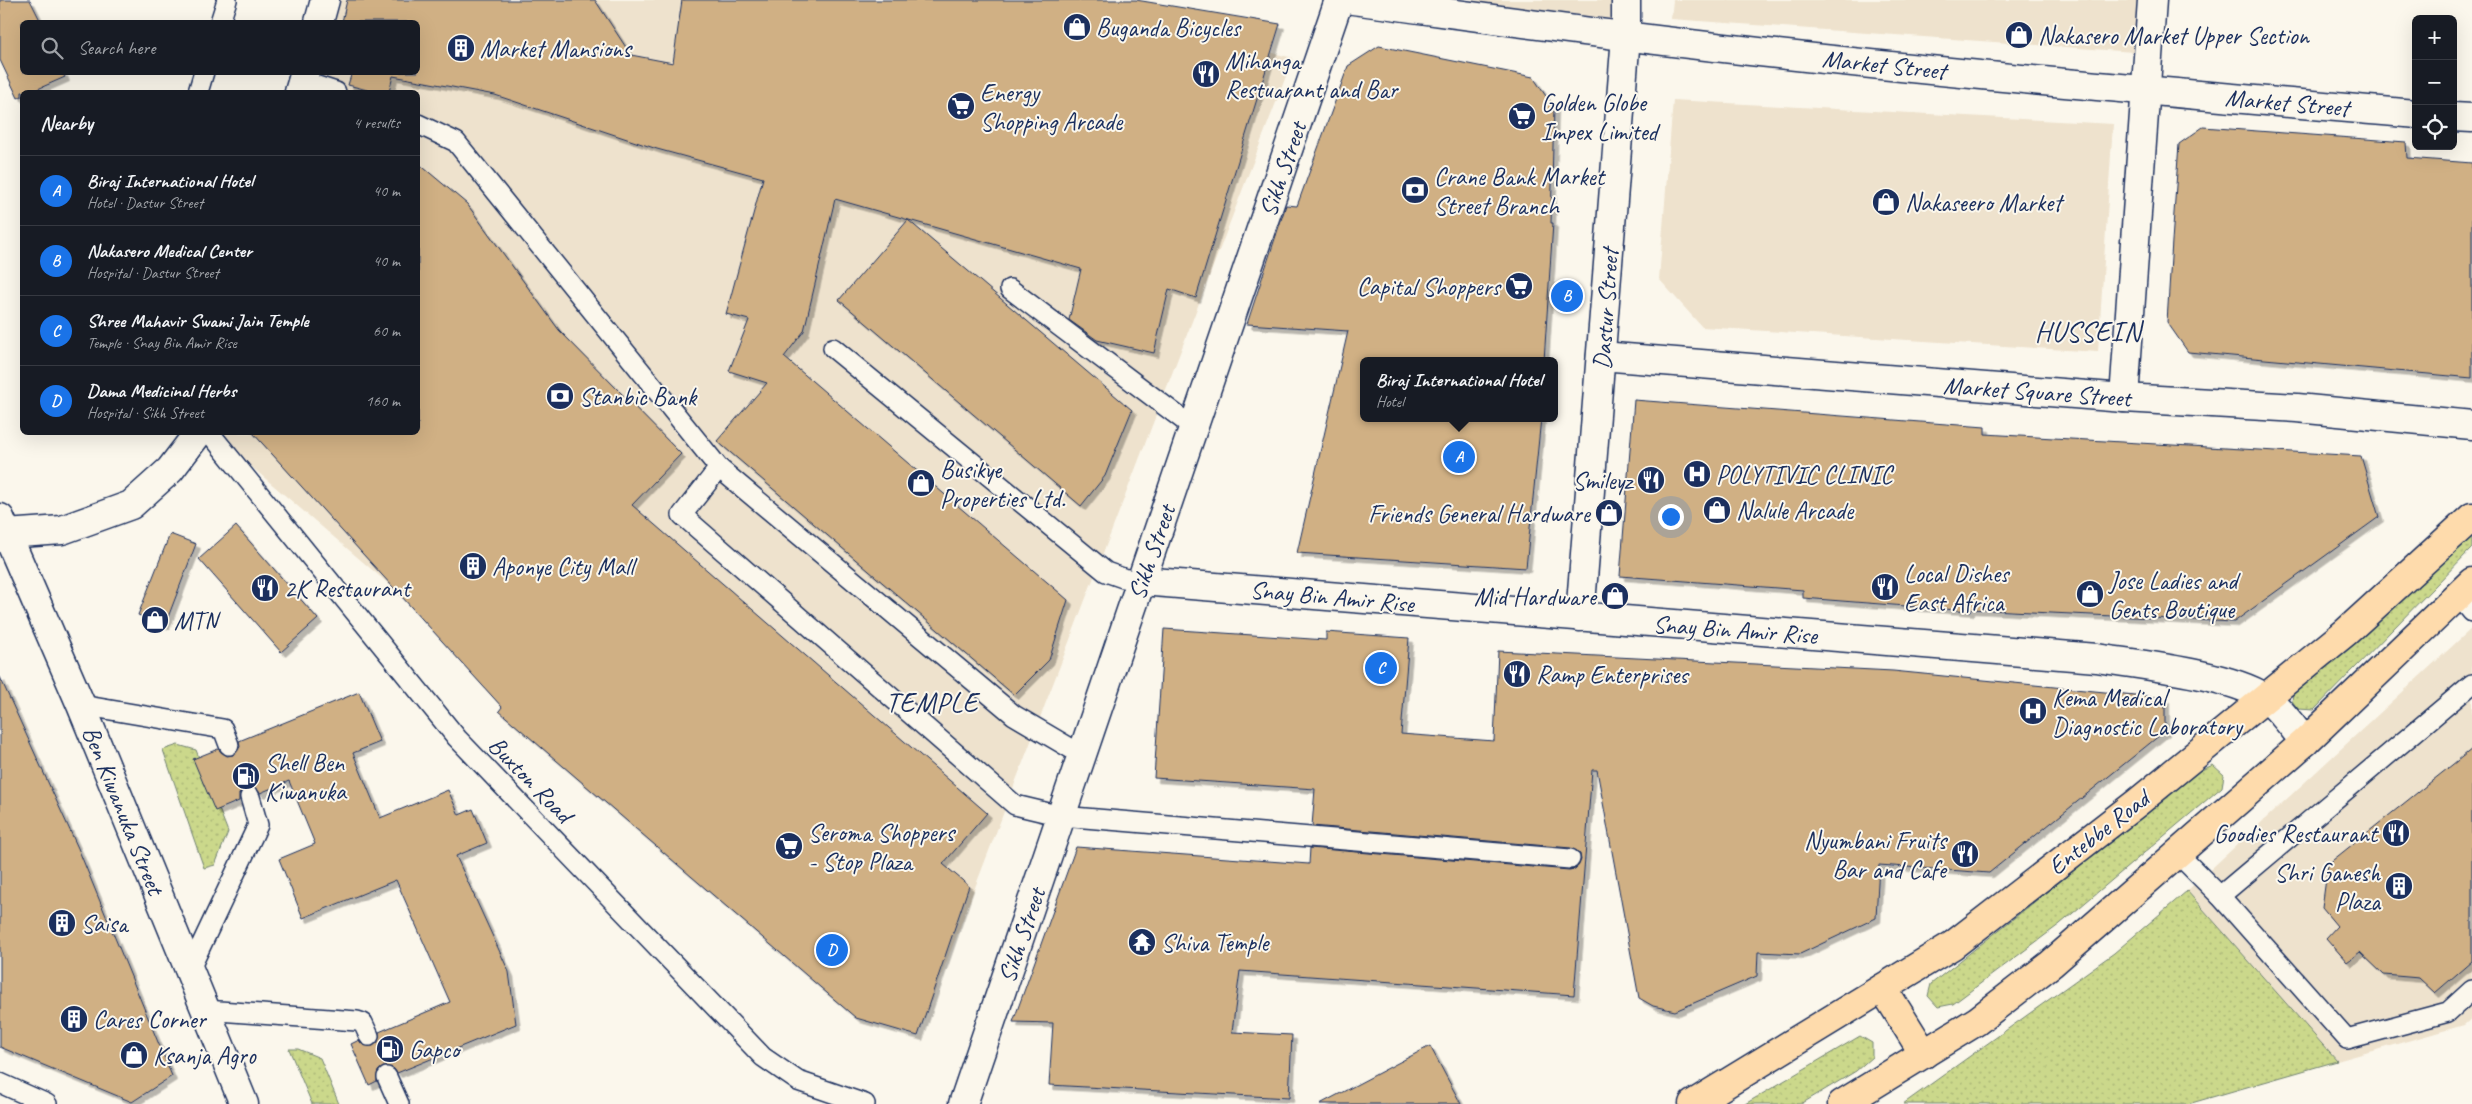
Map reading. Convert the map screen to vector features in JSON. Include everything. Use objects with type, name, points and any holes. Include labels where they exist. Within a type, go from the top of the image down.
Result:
[{"type":"main road","name":"Entebbe Road","points":[[1693,1104],[1954,945],[2138,802],[2264,697],[2346,632],[2472,517]]},
{"type":"main road","points":[[1842,1104],[1977,1021],[2014,992],[2178,854],[2467,596]]},
{"type":"main road","points":[[1883,988],[1924,1054]]},
{"type":"street","points":[[320,20],[325,0]]},
{"type":"street","name":"Sikh Street","points":[[963,1104],[1339,0]]},
{"type":"street","name":"Market Street","points":[[1353,0],[1626,36],[2144,90],[2412,114]]},
{"type":"street","name":"Dastur Street","points":[[1580,617],[1626,36],[1626,0]]},
{"type":"street","points":[[2124,398],[2144,90],[2152,0]]},
{"type":"street","points":[[2457,117],[2472,118]]},
{"type":"street","name":"Market Square Street","points":[[1601,356],[2124,398],[2297,408],[2472,425]]},
{"type":"street","points":[[3,526],[62,530],[131,505],[170,470],[197,435]]},
{"type":"street","name":"Ben Kiwanuka Street","points":[[3,526],[81,705],[244,1104]]},
{"type":"street","name":"Snay Bin Amir Rise","points":[[1141,580],[2097,658],[2213,679],[2264,697],[2305,742]]},
{"type":"lane","points":[[221,20],[227,0]]},
{"type":"lane","points":[[199,90],[203,75]]},
{"type":"lane","points":[[302,82],[329,90]]},
{"type":"lane","points":[[420,125],[456,142],[719,468],[1014,715],[1082,755]]},
{"type":"lane","points":[[1010,289],[1194,428]]},
{"type":"lane","points":[[833,348],[1106,572],[1123,578],[1141,580]]},
{"type":"lane","name":"Buxton Road","points":[[212,435],[457,738],[763,1057],[798,1081],[865,1104]]},
{"type":"lane","points":[[719,468],[682,514],[1015,805],[1061,816],[1570,859]]},
{"type":"lane","points":[[2220,896],[2472,684]]},
{"type":"lane","points":[[81,705],[222,729],[229,745]]},
{"type":"lane","points":[[189,971],[258,825],[250,797]]},
{"type":"lane","points":[[2178,854],[2220,896],[2348,1039],[2448,1012],[2472,990]]},
{"type":"lane","points":[[205,1010],[357,1021],[363,1023],[369,1036]]},
{"type":"lane","points":[[387,1077],[399,1104]]},
{"type":"lane","points":[[0,1083],[47,1104]]},
{"type":"shaded area","points":[[327,0],[1064,0],[1293,58],[918,1036],[214,435],[420,435],[420,90],[302,90],[305,75],[420,75],[420,20],[322,20]]},
{"type":"shaded area","points":[[1399,0],[1614,0],[1616,36]]},
{"type":"shaded area","name":"Nakasero Market Upper Section","points":[[1673,0],[2137,0],[2134,52],[1671,19]]},
{"type":"shaded area","name":"Nakaseero Market","points":[[1673,100],[2113,124],[2098,352],[1702,327],[1659,279]]},
{"type":"shaded area","points":[[2472,628],[2472,1018],[2464,1025],[2337,1061],[2187,891]]},
{"type":"green space","points":[[2472,522],[2472,548],[2314,710],[2298,709],[2292,701],[2294,687]]},
{"type":"green space","points":[[178,745],[196,750],[228,832],[215,865],[204,868],[163,750]]},
{"type":"green space","points":[[2213,765],[2224,775],[2222,787],[2060,924],[1953,1004],[1938,1007],[1928,996],[1931,984],[2199,771]]},
{"type":"green space","points":[[2187,891],[2337,1061],[2188,1104],[1903,1104],[2114,953]]},
{"type":"green space","points":[[1860,1036],[1872,1043],[1872,1057],[1856,1071],[1801,1104],[1745,1104]]},
{"type":"green space","points":[[289,1049],[298,1049],[320,1058],[339,1104],[312,1104]]},
{"type":"building","points":[[0,0],[30,0],[40,20],[20,20],[20,75],[64,75],[65,77],[36,90],[20,90],[20,97],[18,98],[0,60]]},
{"type":"building","points":[[347,0],[595,0],[631,55],[673,63],[682,0],[1136,0],[1280,24],[1196,298],[1169,289],[1154,353],[1097,340],[1069,320],[1081,269],[835,199],[804,331],[784,357],[1068,600],[1049,660],[1014,695],[717,441],[767,383],[729,371],[749,320],[726,314],[763,178],[657,149],[495,95],[393,76],[390,90],[367,90],[348,85],[351,75],[420,75],[420,20],[342,20]]},
{"type":"building","points":[[1379,46],[1533,77],[1554,108],[1551,223],[1553,223],[1544,357],[1360,357],[1360,422],[1541,422],[1526,568],[1297,553],[1348,331],[1247,324],[1286,205],[1297,206],[1348,66]]},
{"type":"building","points":[[2203,127],[2406,142],[2407,158],[2472,163],[2472,378],[2188,352],[2167,322],[2172,241],[2179,144]]},
{"type":"building","points":[[420,165],[467,204],[559,330],[681,454],[632,505],[987,813],[943,864],[969,886],[918,1036],[856,1018],[499,711],[502,707],[255,435],[420,435]]},
{"type":"building","points":[[908,220],[1132,410],[1105,476],[1081,506],[839,300]]},
{"type":"building","points":[[1634,400],[1985,427],[1985,434],[2361,456],[2379,517],[2234,622],[1970,609],[1970,611],[1803,598],[1803,590],[1620,576]]},
{"type":"building","points":[[236,526],[318,619],[281,652],[199,559]]},
{"type":"building","points":[[170,534],[196,544],[165,625],[138,615]]},
{"type":"building","points":[[1164,629],[1326,640],[1326,632],[1409,638],[1401,734],[1494,741],[1498,651],[1893,671],[2165,698],[2165,731],[1989,873],[1879,865],[1876,918],[1800,954],[1758,952],[1757,976],[1675,1011],[1653,1006],[1639,998],[1597,770],[1592,770],[1574,995],[1240,971],[1232,1032],[1292,1035],[1289,1098],[1049,1085],[1053,1023],[1013,1022],[1076,847],[1309,864],[1310,848],[1569,870],[1575,869],[1581,860],[1580,854],[1571,848],[1312,826],[1315,789],[1154,778]]},
{"type":"building","points":[[0,677],[78,848],[172,1076],[132,1102],[0,1047]]},
{"type":"building","points":[[359,692],[380,742],[353,753],[380,818],[448,790],[459,815],[473,809],[487,843],[456,856],[509,972],[516,1024],[397,1073],[393,1068],[383,1067],[378,1071],[377,1081],[369,1085],[351,1044],[359,1040],[363,1045],[373,1046],[378,1042],[379,1032],[450,1002],[396,880],[303,918],[279,859],[315,844],[289,781],[260,793],[253,786],[246,786],[239,794],[239,801],[215,811],[193,759],[218,749],[227,756],[233,755],[240,747],[239,741]]},
{"type":"building","name":"Shri Ganesh Plaza","points":[[2472,749],[2472,961],[2435,993],[2419,978],[2384,975],[2360,952],[2347,962],[2326,938],[2337,926],[2322,908],[2328,864]]},
{"type":"building","points":[[1430,1046],[1461,1104],[1320,1104]]},
{"type":"place","name":"Buganda Bicycles","points":[[1077,27]]},
{"type":"place","name":"Nakasero Market Upper Section","points":[[2019,35]]},
{"type":"place","name":"Market Mansions","points":[[461,48]]},
{"type":"place","name":"Mihanga Restuarant and Bar","points":[[1206,74]]},
{"type":"place","name":"Energy Shopping Arcade","points":[[961,106]]},
{"type":"place","name":"Golden Globe Impex Limited","points":[[1522,116]]},
{"type":"place","name":"Crane Bank Market Street Branch","points":[[1415,190]]},
{"type":"place","name":"Nakaseero Market","points":[[1886,202]]},
{"type":"place","name":"Capital Shoppers","points":[[1519,286]]},
{"type":"place","name":"Nakasero Medical Center","points":[[1567,296]]},
{"type":"place","name":"Stanbic Bank","points":[[560,396]]},
{"type":"place","name":"Biraj International Hotel","points":[[1459,457]]},
{"type":"place","name":"POLYTIVIC CLINIC","points":[[1697,474]]},
{"type":"place","name":"Smileyz","points":[[1651,480]]},
{"type":"place","name":"Busikye Properties Ltd.","points":[[921,483]]},
{"type":"place","name":"Nalule Arcade","points":[[1717,510]]},
{"type":"place","name":"Friends General Hardware","points":[[1609,513]]},
{"type":"place","name":"Aponye City Mall","points":[[473,566]]},
{"type":"place","name":"Local Dishes East Africa","points":[[1885,587]]},
{"type":"place","name":"2K Restaurant","points":[[265,588]]},
{"type":"place","name":"Jose Ladies and Gents Boutique","points":[[2090,594]]},
{"type":"place","name":"Mid Hardware","points":[[1615,596]]},
{"type":"place","name":"MTN","points":[[155,620]]},
{"type":"place","name":"Shree Mahavir Swami Jain Temple","points":[[1381,668]]},
{"type":"place","name":"Ramp Enterprises","points":[[1517,674]]},
{"type":"place","name":"Kema Medical Diagnostic Laboratory","points":[[2033,711]]},
{"type":"place","name":"Shell Ben Kiwanuka","points":[[246,776]]},
{"type":"place","name":"Goodies Restaurant","points":[[2396,833]]},
{"type":"place","name":"Seroma Shoppers - Stop Plaza","points":[[789,846]]},
{"type":"place","name":"Nyumbani Fruits Bar and Cafe","points":[[1965,854]]},
{"type":"place","name":"Shri Ganesh Plaza","points":[[2399,886]]},
{"type":"place","name":"Saisa","points":[[62,923]]},
{"type":"place","name":"Shiva Temple","points":[[1142,942]]},
{"type":"place","name":"Dama Medicinal Herbs","points":[[832,950]]},
{"type":"place","name":"Cares Corner","points":[[74,1019]]},
{"type":"place","name":"Gapco","points":[[390,1049]]},
{"type":"place","name":"Ksanja Agro","points":[[134,1055]]},
{"type":"district","name":"HUSSEIN","points":[[2088,331]]},
{"type":"district","name":"TEMPLE","points":[[932,702]]}]
